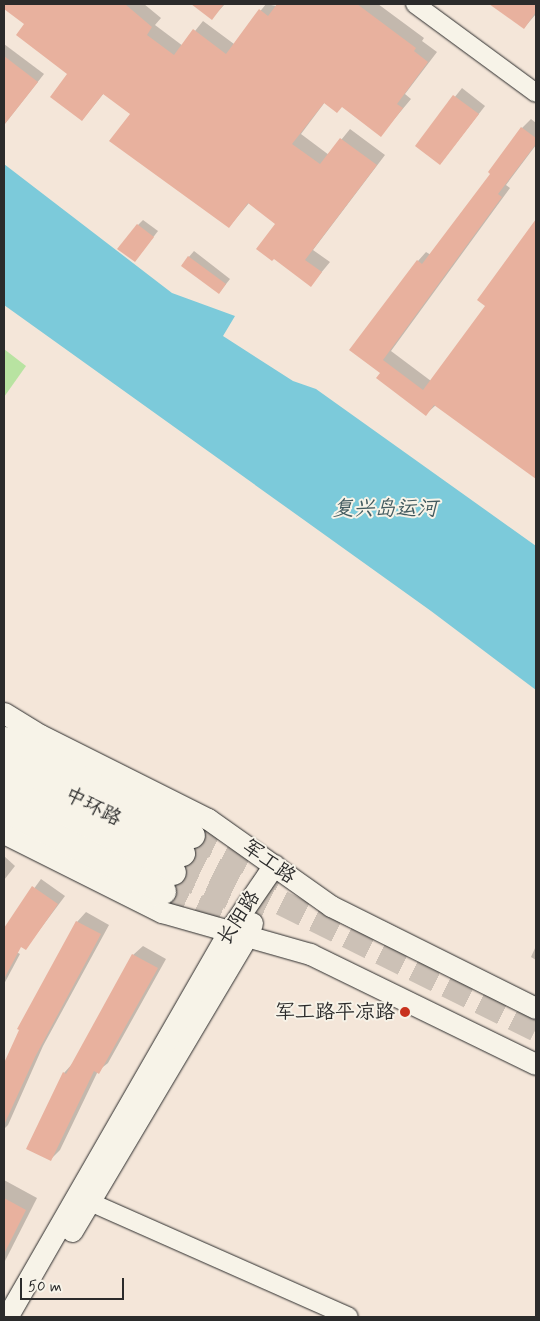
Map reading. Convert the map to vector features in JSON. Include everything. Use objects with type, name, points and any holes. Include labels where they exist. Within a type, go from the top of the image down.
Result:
[{"type":"highway","points":[[4,739],[178,863]]},
{"type":"highway","name":"中环路","points":[[4,762],[178,863]]},
{"type":"highway","name":"中环路","points":[[4,787],[178,863]]},
{"type":"highway","points":[[4,809],[178,863]]},
{"type":"main road","name":"军工路","points":[[4,713],[40,735],[208,819],[331,906],[536,1008]]},
{"type":"main road","points":[[4,833],[162,912],[310,954],[536,1064]]},
{"type":"main road","name":"长阳路","points":[[21,1317],[90,1202],[274,865]]},
{"type":"main road","name":"长阳路","points":[[7,1317],[238,933]]},
{"type":"street","points":[[415,4],[536,93]]},
{"type":"street","points":[[90,1202],[349,1317]]},
{"type":"green space","points":[[4,349],[26,366],[4,397]]},
{"type":"water","name":"复兴岛运河","points":[[4,164],[172,293],[235,316],[223,336],[293,381],[316,389],[536,546],[536,690],[431,611],[4,305]]},
{"type":"building","points":[[4,4],[125,4],[152,27],[147,35],[174,55],[193,29],[226,54],[259,9],[268,16],[277,4],[357,4],[416,48],[414,51],[428,62],[397,104],[403,108],[381,137],[342,107],[337,113],[324,103],[292,144],[320,164],[340,138],[377,165],[305,260],[322,272],[311,287],[274,259],[272,261],[256,249],[275,224],[248,203],[229,228],[109,141],[130,114],[103,94],[82,121],[50,97],[67,74],[16,35],[24,24],[4,9]]},
{"type":"building","points":[[191,4],[224,4],[212,20]]},
{"type":"building","points":[[489,4],[536,4],[536,12],[524,29]]},
{"type":"building","points":[[4,56],[38,82],[4,125]]},
{"type":"building","points":[[453,95],[479,114],[440,165],[415,146]]},
{"type":"building","points":[[521,127],[536,138],[536,144],[498,194],[502,197],[383,360],[423,390],[485,306],[477,300],[536,219],[536,479],[434,405],[426,416],[376,378],[380,373],[349,350],[417,260],[422,264],[490,174],[488,172]]},
{"type":"building","points":[[137,224],[154,237],[135,262],[117,249]]},
{"type":"building","points":[[188,256],[226,284],[219,294],[181,266]]},
{"type":"building","points":[[32,886],[58,904],[26,950],[21,947],[4,979],[4,928]]},
{"type":"building","points":[[76,921],[101,934],[35,1057],[4,1125],[4,1063],[19,1030],[17,1029]]},
{"type":"building","points":[[132,954],[158,968],[99,1074],[94,1071],[51,1161],[26,1149],[63,1072],[66,1074]]},
{"type":"building","points":[[4,1198],[26,1210],[4,1254]]},
{"type":"tunnel","points":[[192,835],[288,882]]},
{"type":"tunnel","points":[[182,853],[536,1029]]},
{"type":"tunnel","points":[[173,872],[267,913]]},
{"type":"tunnel","points":[[163,891],[255,932]]},
{"type":"place","name":"军工路平凉路","points":[[405,1012]]}]
